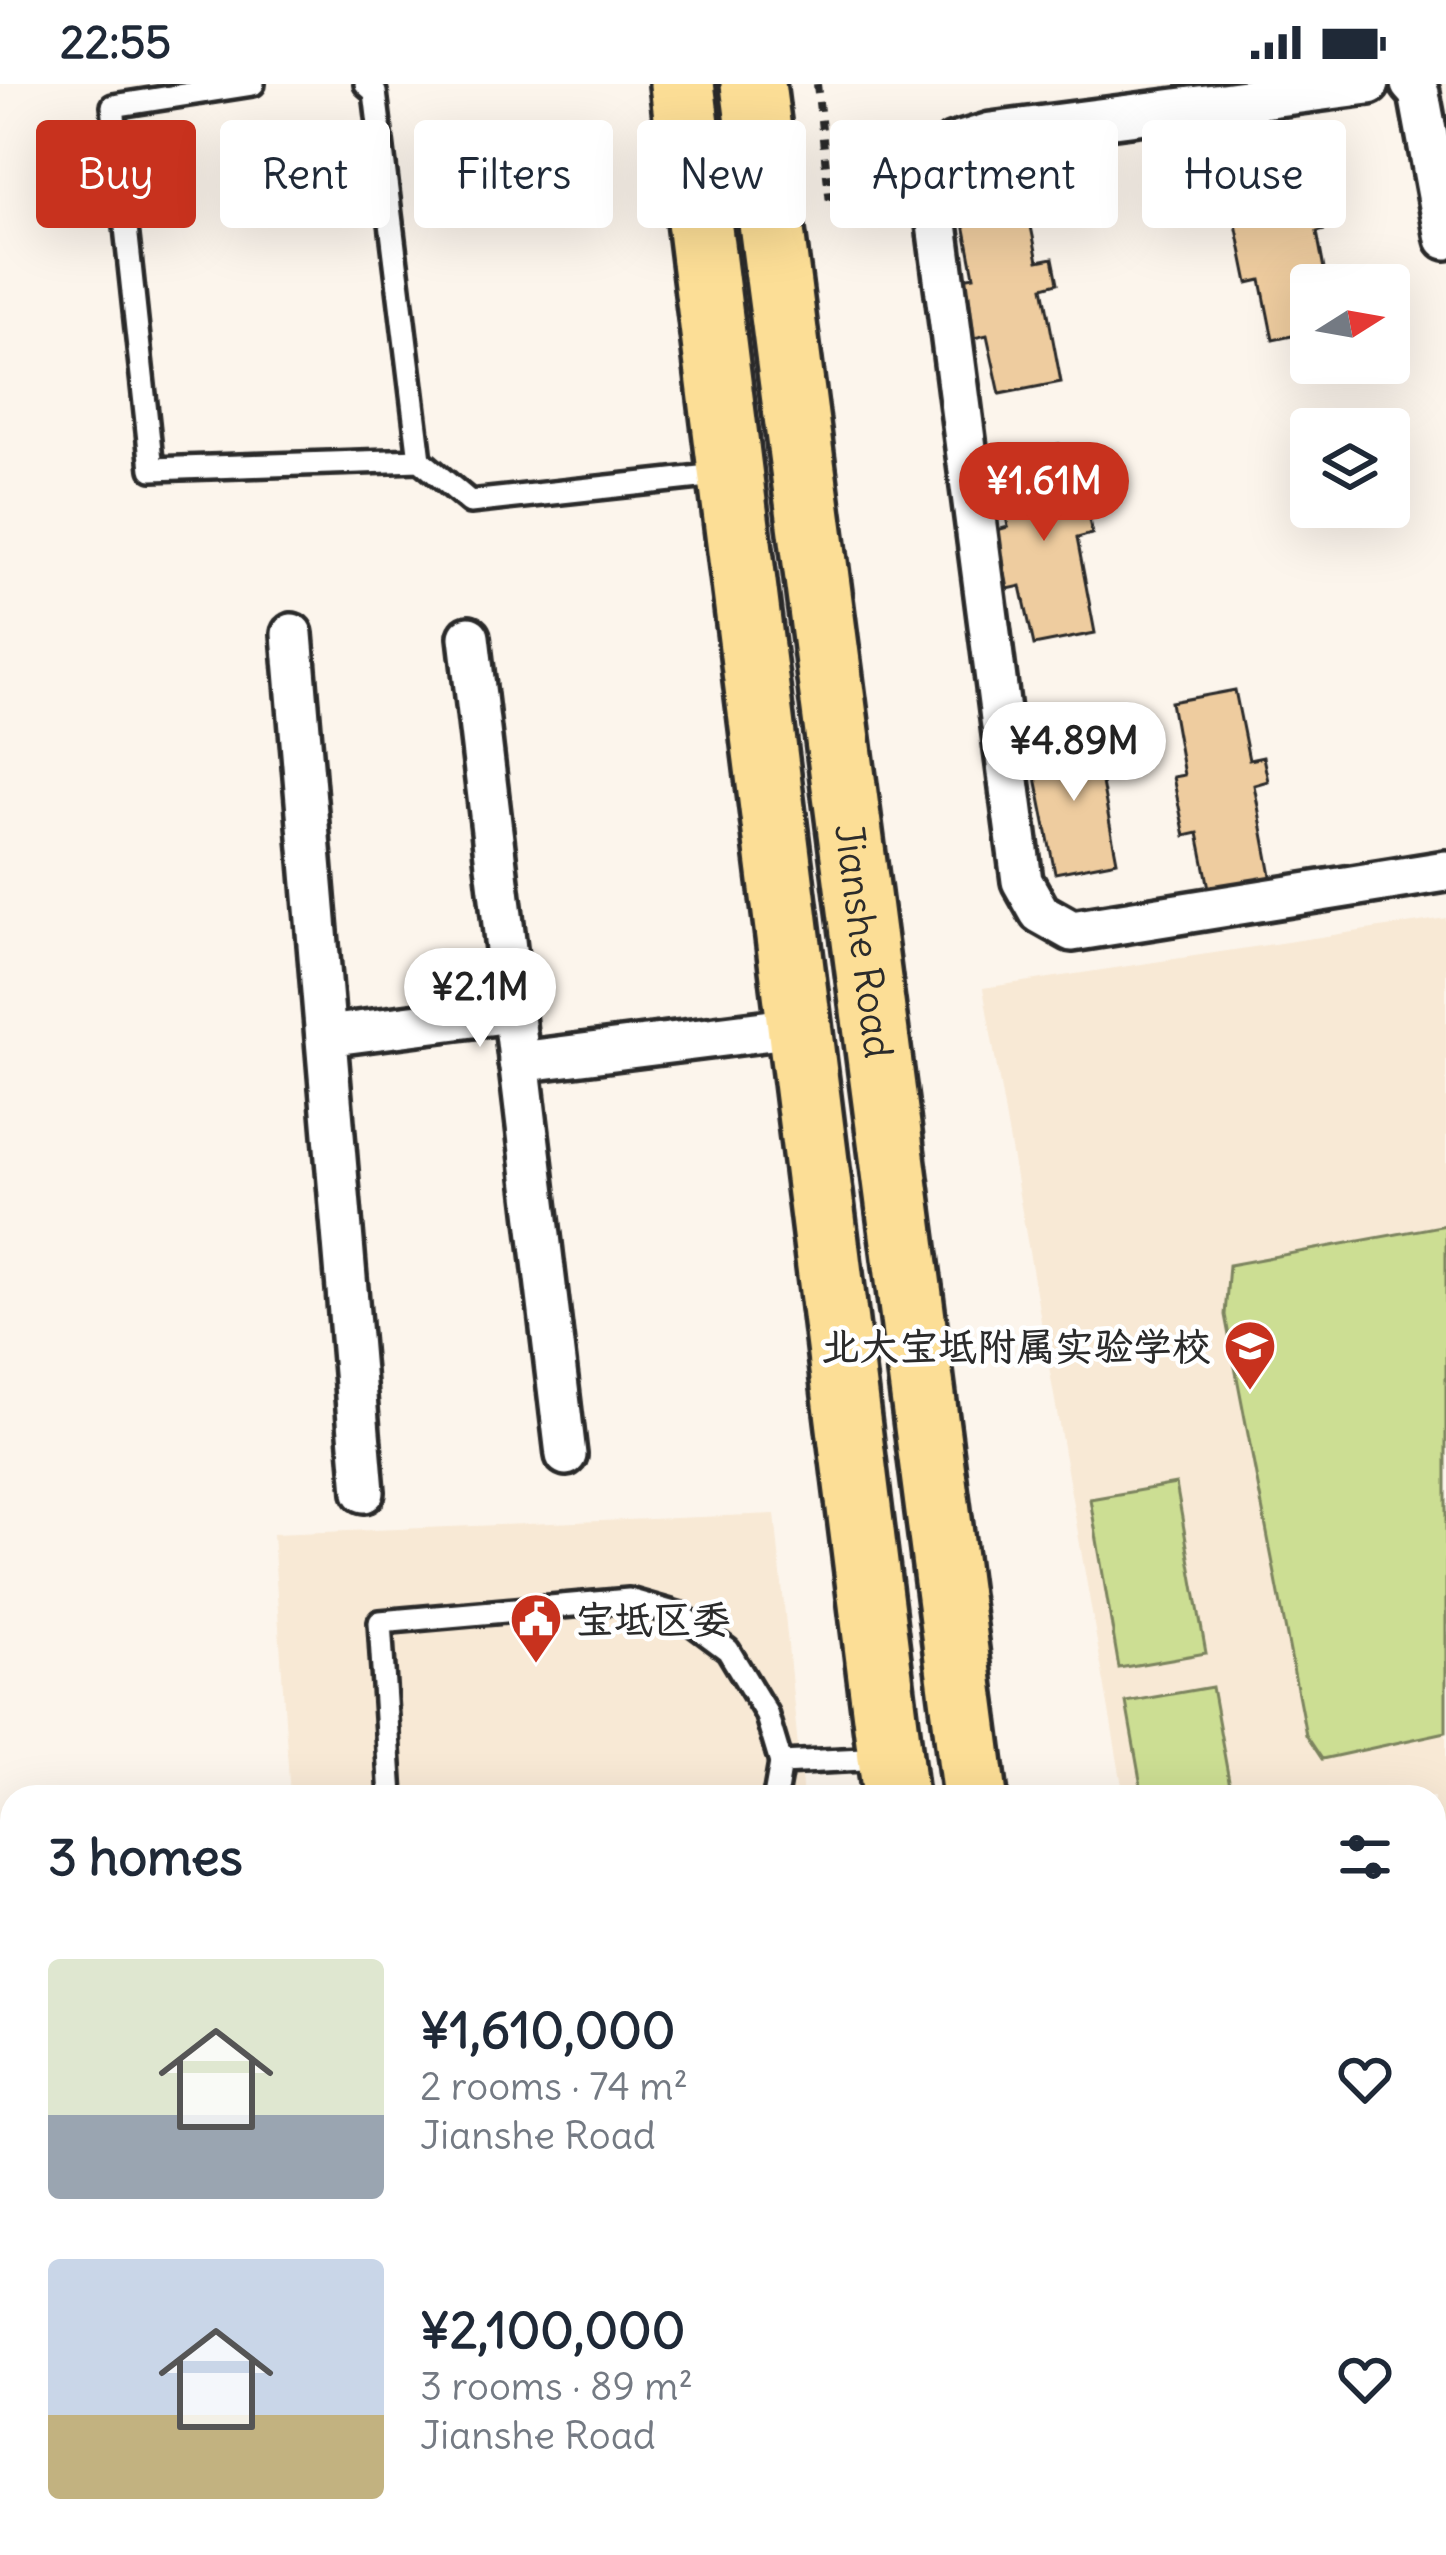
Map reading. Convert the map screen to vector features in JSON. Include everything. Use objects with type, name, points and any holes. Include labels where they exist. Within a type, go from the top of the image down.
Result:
[{"type":"main road","name":"Jianshe Road","points":[[682,84],[893,1777]]},
{"type":"main road","name":"Jianshe Road","points":[[753,84],[973,1785]]},
{"type":"street","points":[[1369,84],[991,133],[954,144],[932,185],[1022,881],[1040,913],[1072,931],[1446,872]]},
{"type":"street","points":[[1411,84],[1419,93],[1446,239]]},
{"type":"street","points":[[292,634],[364,1492]]},
{"type":"street","points":[[469,637],[566,1455]]},
{"type":"street","points":[[326,1036],[512,1012]]},
{"type":"street","points":[[519,1062],[803,1026]]},
{"type":"lane","points":[[253,84],[113,106],[152,469],[420,460],[470,502],[728,474]]},
{"type":"lane","points":[[366,84],[375,92],[420,460]]},
{"type":"lane","points":[[390,1785],[380,1622],[629,1600],[681,1615],[728,1650],[766,1712],[781,1763],[778,1785]]},
{"type":"lane","points":[[781,1763],[893,1777]]},
{"type":"path","points":[[817,84],[830,202]]},
{"type":"shaded area","name":"北大宝坻附属实验学校","points":[[1446,918],[1446,1785],[1122,1785],[983,988]]},
{"type":"shaded area","name":"宝坻区委","points":[[775,1514],[802,1785],[289,1785],[273,1534]]},
{"type":"green space","points":[[1446,1225],[1446,1732],[1322,1759],[1306,1735],[1225,1315],[1229,1265]]},
{"type":"green space","points":[[1176,1484],[1206,1653],[1119,1668],[1090,1499]]},
{"type":"green space","points":[[1212,1687],[1230,1785],[1141,1785],[1126,1702]]},
{"type":"building","points":[[965,228],[1031,228],[1038,261],[1053,258],[1058,283],[1043,287],[1061,382],[1000,394],[987,335],[974,338],[962,278],[974,276]]},
{"type":"building","points":[[1237,228],[1332,228],[1317,232],[1323,264],[1290,264],[1290,336],[1273,340],[1261,280],[1248,283]]},
{"type":"building","points":[[1059,444],[1073,513],[1087,510],[1092,534],[1077,538],[1095,633],[1034,645],[1021,586],[1008,589],[997,530],[1008,527],[995,454]]},
{"type":"building","points":[[1235,690],[1249,760],[1263,757],[1268,781],[1254,785],[1272,881],[1210,893],[1198,833],[1185,836],[1173,777],[1184,775],[1171,702]]},
{"type":"building","points":[[1093,736],[1117,861],[1055,873],[1030,747]]},
{"type":"place","name":"北大宝坻附属实验学校","points":[[1250,1392]]},
{"type":"place","name":"宝坻区委","points":[[536,1665]]}]
